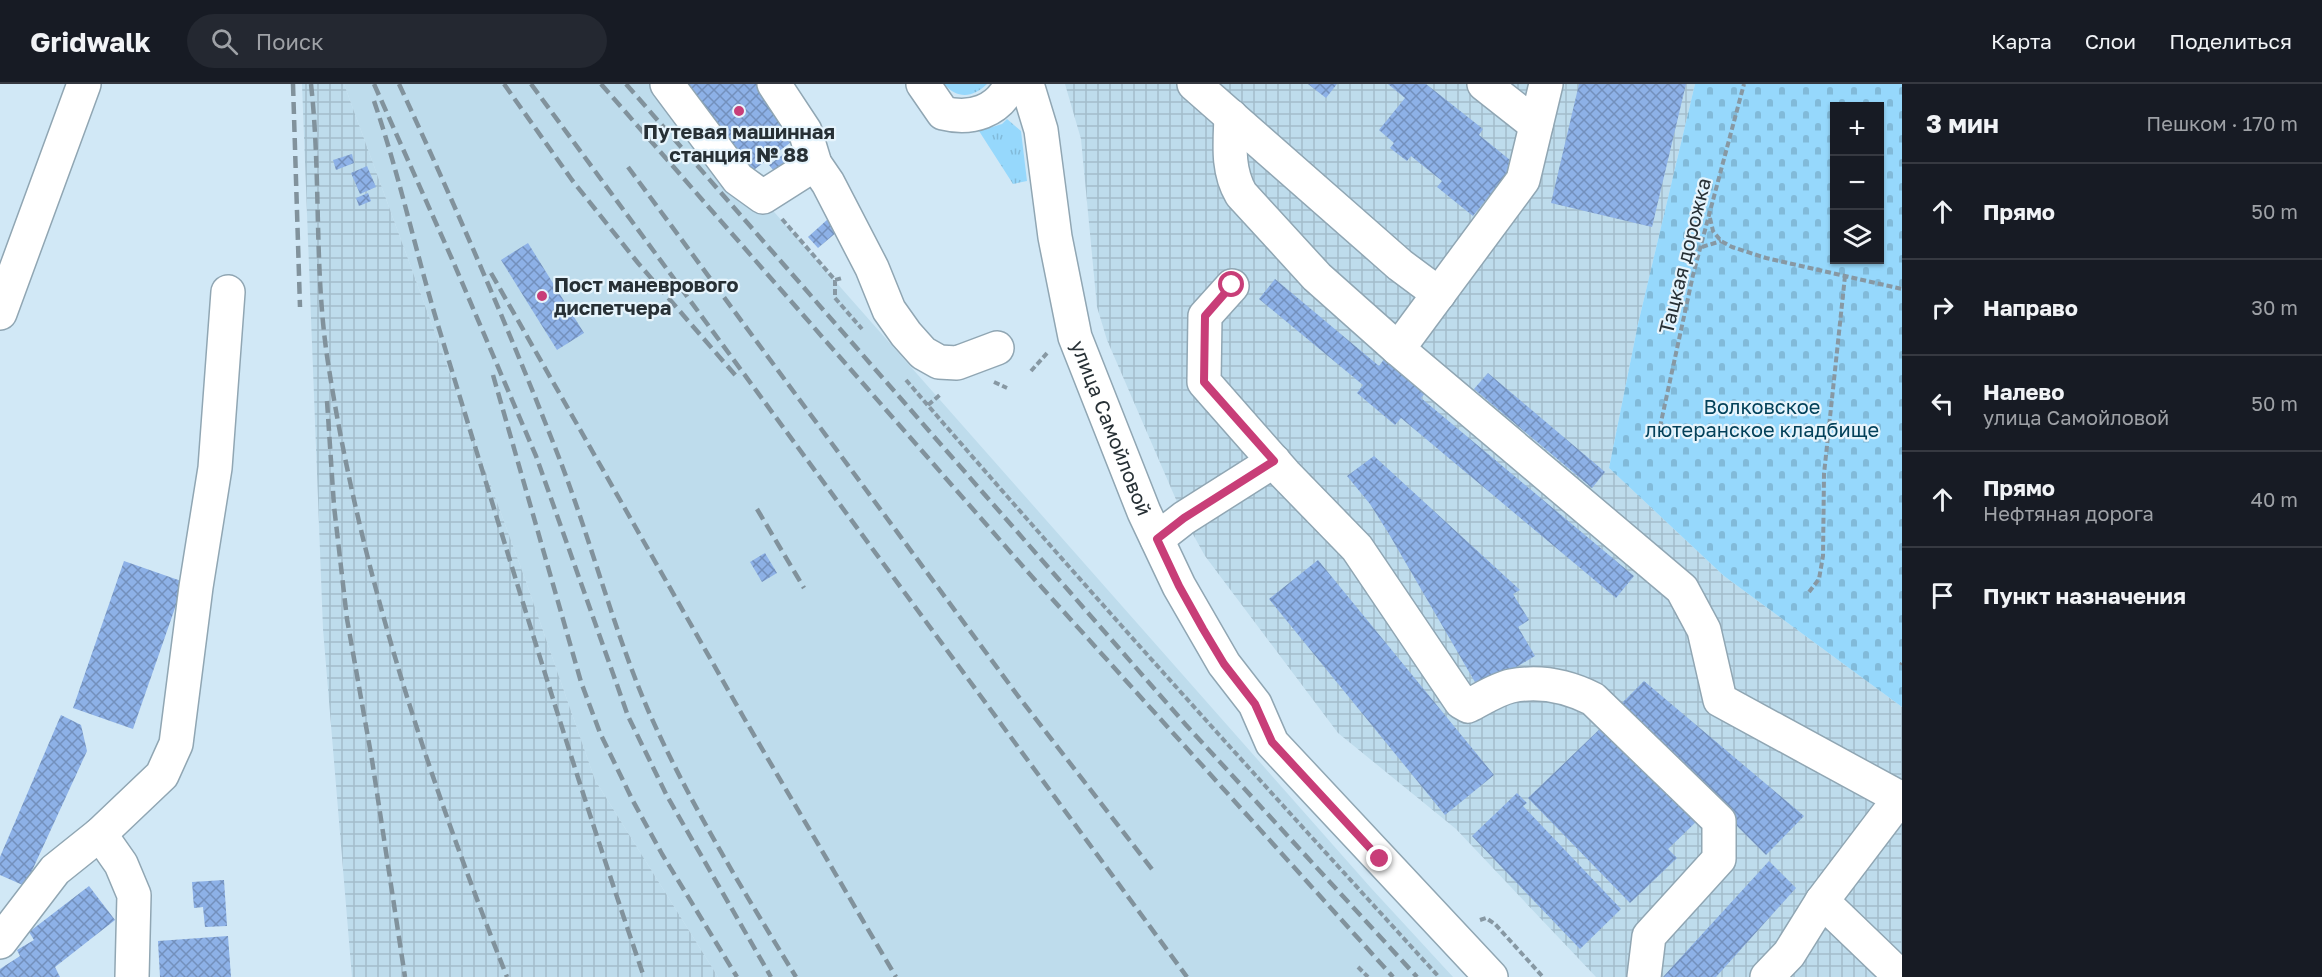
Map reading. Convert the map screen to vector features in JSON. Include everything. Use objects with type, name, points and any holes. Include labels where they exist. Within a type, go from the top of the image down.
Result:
[{"type":"street","points":[[0,313],[84,84]]},
{"type":"street","points":[[667,84],[738,179],[763,197],[815,164]]},
{"type":"street","points":[[774,84],[805,131],[815,164],[828,183],[872,268],[889,310],[923,354],[939,362],[957,363],[997,348]]},
{"type":"street","points":[[922,84],[943,113],[956,116],[982,113],[993,107],[1011,84]]},
{"type":"street","name":"улица Самойловой","points":[[1027,84],[1041,130],[1055,237],[1075,337],[1157,539],[1179,586],[1224,664],[1255,704],[1272,742],[1491,977]]},
{"type":"street","points":[[1194,84],[1400,265],[1439,294]]},
{"type":"street","points":[[1484,84],[1536,125]]},
{"type":"street","points":[[1398,349],[1523,180],[1546,84]]},
{"type":"street","points":[[1231,116],[1230,166],[1241,194],[1317,277],[1398,349],[1682,589],[1704,630],[1720,700],[1901,799],[1822,901],[1789,954],[1767,977]]},
{"type":"street","points":[[1232,285],[1205,316],[1204,382],[1274,461],[1357,548],[1461,702],[1468,706],[1510,686],[1545,683],[1569,688],[1593,699],[1719,821],[1719,859],[1649,936],[1644,977]]},
{"type":"street","points":[[0,942],[55,870],[100,834],[162,775],[177,744],[196,587],[215,468],[228,292]]},
{"type":"street","points":[[1157,539],[1184,518],[1274,461]]},
{"type":"street","points":[[100,834],[121,864],[134,895],[132,977]]},
{"type":"street","points":[[1822,901],[1902,977]]},
{"type":"path","name":"Тацкая дорожка","points":[[1658,436],[1701,247],[1744,84]]},
{"type":"path","points":[[763,197],[835,280],[835,298],[866,334]]},
{"type":"path","points":[[1710,218],[1713,231],[1721,241],[1732,247],[1766,258],[1902,289]]},
{"type":"path","points":[[1701,247],[1721,241]]},
{"type":"path","points":[[835,280],[872,268]]},
{"type":"path","points":[[1809,592],[1820,579],[1823,556],[1824,474],[1845,276]]},
{"type":"path","points":[[1031,371],[1050,350]]},
{"type":"path","points":[[905,379],[1222,740],[1439,977]]},
{"type":"path","points":[[928,405],[935,399]]},
{"type":"path","points":[[1495,924],[1543,977]]},
{"type":"path","points":[[1358,967],[1368,977]]},
{"type":"shaded area","points":[[302,84],[344,84],[524,576],[595,780],[718,977],[352,977],[323,629]]},
{"type":"shaded area","points":[[344,84],[661,84],[1371,888],[1453,977],[718,977],[595,780],[524,576]]},
{"type":"shaded area","points":[[1065,84],[1695,84],[1638,324],[1609,468],[1724,576],[1902,707],[1902,977],[1596,977],[1456,829],[1338,733],[1205,556],[1184,518],[1107,340],[1097,307],[1081,139]]},
{"type":"green space","points":[[944,84],[987,84],[976,92],[965,95],[954,92]]},
{"type":"green space","name":"Волковское лютеранское кладбище","points":[[1695,84],[1902,84],[1902,707],[1724,576],[1609,468],[1638,324]]},
{"type":"green space","points":[[1007,119],[1021,131],[1027,181],[1013,184],[979,131],[1002,124]]},
{"type":"building","name":"Путевая машинная станция № 88","points":[[681,84],[759,84],[798,137],[747,175]]},
{"type":"building","points":[[1308,84],[1337,84],[1326,98]]},
{"type":"building","points":[[1388,84],[1426,84],[1483,129],[1479,135],[1515,164],[1473,216],[1437,187],[1442,181],[1411,156],[1407,161],[1390,148],[1394,143],[1379,130],[1405,98]]},
{"type":"building","points":[[1579,84],[1686,84],[1652,227],[1551,203]]},
{"type":"building","points":[[792,148],[800,159],[778,176],[769,165]]},
{"type":"building","points":[[352,154],[354,163],[336,170],[333,160]]},
{"type":"building","points":[[367,166],[376,187],[360,194],[351,173]]},
{"type":"building","points":[[368,193],[371,201],[359,206],[356,198]]},
{"type":"building","points":[[828,219],[838,231],[818,248],[808,237]]},
{"type":"building","name":"Пост маневрового диспетчера","points":[[528,243],[584,333],[557,350],[501,260]]},
{"type":"building","points":[[1275,279],[1379,366],[1385,358],[1426,392],[1421,398],[1634,576],[1616,598],[1401,418],[1395,425],[1357,393],[1363,385],[1259,299]]},
{"type":"building","points":[[1488,373],[1605,472],[1592,488],[1474,389]]},
{"type":"building","points":[[1374,456],[1520,590],[1513,594],[1529,620],[1518,627],[1535,656],[1479,689],[1389,534],[1370,504],[1347,476]]},
{"type":"building","points":[[765,553],[777,573],[762,582],[750,562]]},
{"type":"building","points":[[1318,560],[1494,775],[1445,815],[1269,599]]},
{"type":"building","points":[[124,561],[184,582],[133,729],[73,708]]},
{"type":"building","points":[[1644,681],[1804,816],[1766,855],[1618,707]]},
{"type":"building","points":[[61,715],[81,725],[87,751],[25,886],[0,875],[0,857]]},
{"type":"building","points":[[1606,723],[1699,819],[1668,849],[1677,858],[1630,903],[1528,798]]},
{"type":"building","points":[[1517,793],[1527,803],[1523,806],[1621,909],[1580,949],[1472,836]]},
{"type":"building","points":[[1769,861],[1796,888],[1716,977],[1663,977]]},
{"type":"building","points":[[224,880],[227,926],[205,927],[203,907],[194,908],[192,882]]},
{"type":"building","points":[[89,886],[115,920],[55,967],[60,977],[0,977],[0,969],[20,956],[17,950],[34,940],[29,932]]},
{"type":"building","points":[[228,936],[231,977],[160,977],[158,941]]},
{"type":"railway","points":[[293,84],[300,307]]},
{"type":"railway","points":[[311,84],[323,322],[341,436],[358,515],[399,672],[450,826],[507,977]]},
{"type":"railway","points":[[374,84],[536,456],[628,716],[667,796],[771,977]]},
{"type":"railway","points":[[399,84],[538,404],[568,482],[623,646],[648,710],[699,812],[796,977]]},
{"type":"railway","points":[[504,84],[572,180],[638,263],[736,376]]},
{"type":"railway","points":[[531,84],[1187,977]]},
{"type":"railway","points":[[601,84],[1027,571],[1393,977]]},
{"type":"railway","points":[[626,84],[1186,725],[1417,977]]},
{"type":"railway","points":[[374,101],[437,322],[512,569],[644,977]]},
{"type":"railway","points":[[628,167],[1018,696],[1155,873]]},
{"type":"railway","points":[[491,273],[744,718],[896,977]]},
{"type":"railway","points":[[493,375],[581,682],[600,733],[662,854],[737,977]]},
{"type":"railway","points":[[327,401],[334,506],[347,619],[372,760],[405,977]]},
{"type":"railway","points":[[757,509],[804,588]]},
{"type":"place","name":"Путевая машинная станция № 88","points":[[739,111]]},
{"type":"place","name":"Пост маневрового диспетчера","points":[[542,296]]},
{"type":"route","points":[[1232,285],[1205,316],[1204,382],[1274,461],[1184,518],[1157,539],[1179,586],[1203,629],[1224,664],[1255,704],[1272,742],[1380,859]]}]
